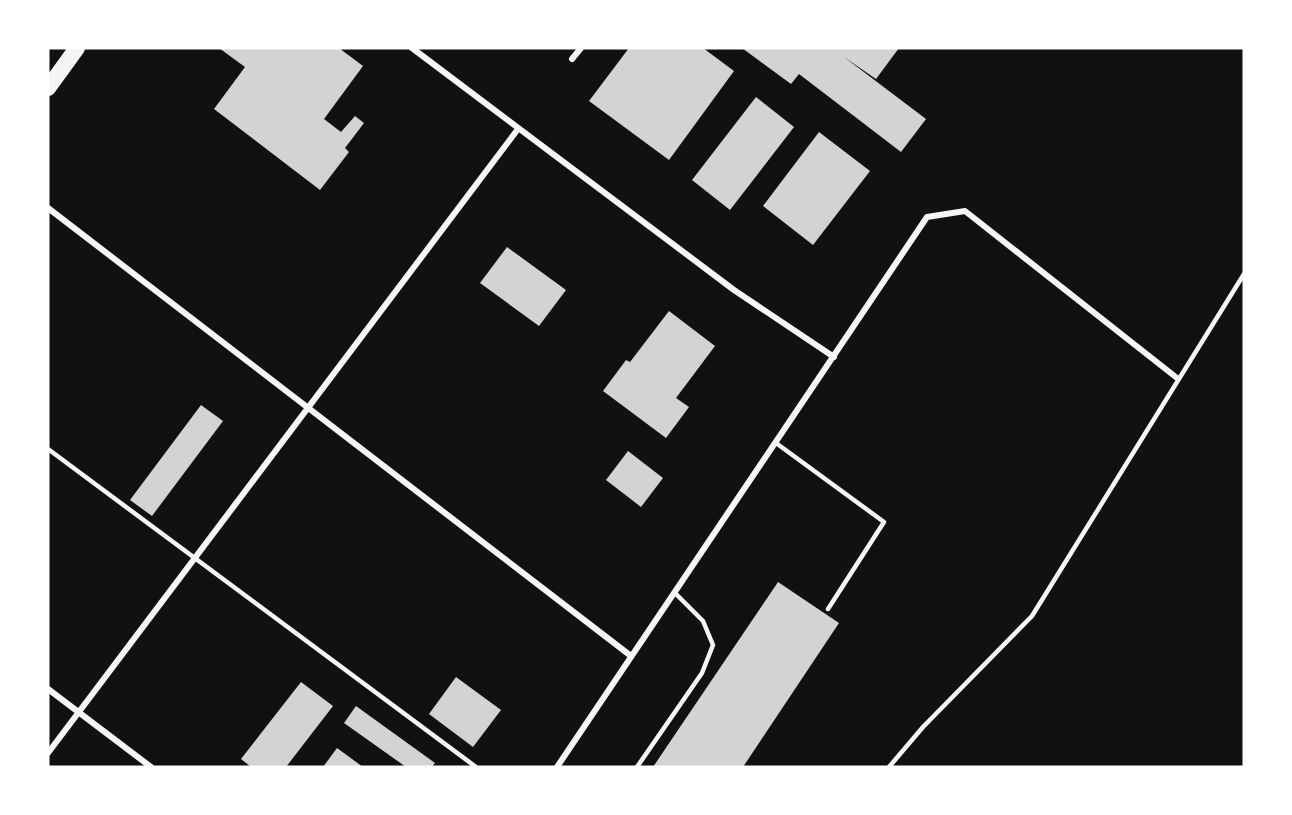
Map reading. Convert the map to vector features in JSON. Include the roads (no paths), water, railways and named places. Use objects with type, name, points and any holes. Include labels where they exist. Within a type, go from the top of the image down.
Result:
[{"type":"highway","points":[[48,88],[77,48]]},
{"type":"street","points":[[412,48],[734,290],[834,357]]},
{"type":"street","points":[[572,59],[580,48]]},
{"type":"street","points":[[48,753],[518,129]]},
{"type":"street","points":[[48,208],[306,409],[631,656]]},
{"type":"street","points":[[557,767],[927,217],[965,211],[1177,378]]},
{"type":"street","points":[[48,688],[151,767]]},
{"type":"lane","points":[[889,767],[923,727],[1032,616],[1177,378],[1244,274]]},
{"type":"lane","points":[[776,442],[884,522],[828,609]]},
{"type":"lane","points":[[48,449],[476,767]]},
{"type":"lane","points":[[637,767],[702,673],[713,645],[703,621],[675,593]]}]
